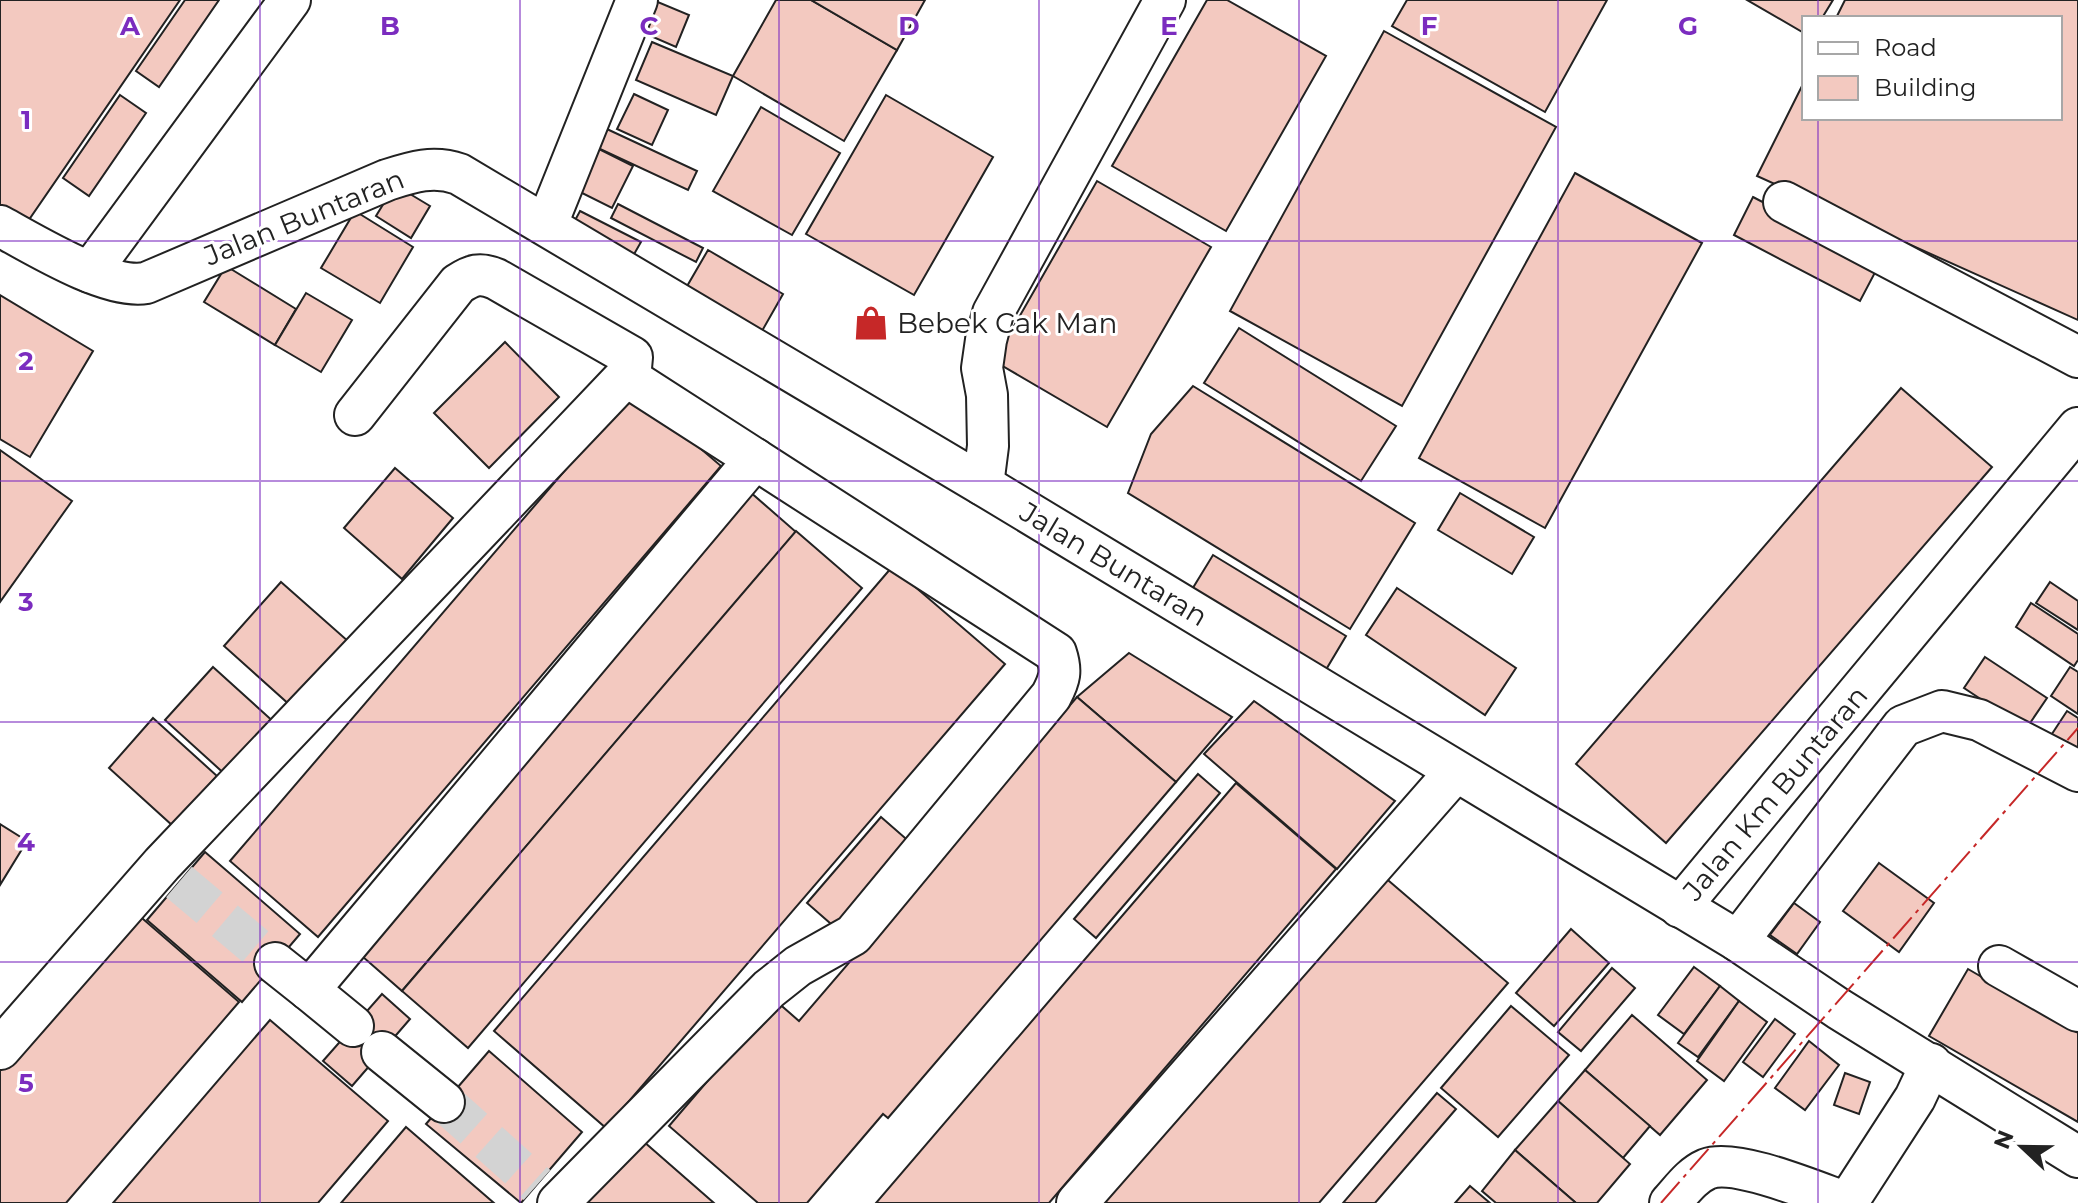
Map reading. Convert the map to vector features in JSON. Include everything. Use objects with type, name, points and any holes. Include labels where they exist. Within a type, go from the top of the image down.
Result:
[{"type":"street","points":[[7,243],[90,272],[290,0]]},
{"type":"street","points":[[547,224],[637,0]]},
{"type":"street","points":[[983,485],[988,446],[987,395],[982,368],[993,313],[1165,0]]},
{"type":"street","name":"Jalan Buntaran","points":[[90,272],[116,282],[146,283],[387,180],[419,170],[442,168],[459,174],[983,485],[1680,907]]},
{"type":"street","points":[[1784,202],[2078,357]]},
{"type":"street","points":[[0,1049],[170,873],[626,376],[632,357],[496,279],[473,275],[458,284],[355,415]]},
{"type":"street","points":[[554,1198],[769,989],[798,966],[853,935],[1051,696],[1060,681],[1061,668],[1056,653],[626,376]]},
{"type":"street","name":"Jalan Km Buntaran","points":[[2078,428],[1680,907],[2078,1157]]},
{"type":"street","points":[[309,990],[755,459]]},
{"type":"street","points":[[1738,941],[1903,726],[1942,711],[1979,720],[2078,771]]},
{"type":"street","points":[[1077,1203],[1455,772]]},
{"type":"street","points":[[275,963],[444,1102]]},
{"type":"street","points":[[1999,966],[2078,1011]]},
{"type":"street","points":[[1670,1203],[1692,1178],[1710,1168],[1738,1167],[1847,1203],[1915,1098],[1931,1064]]},
{"type":"building","points":[[0,0],[180,0],[26,224],[0,206]]},
{"type":"building","points":[[185,0],[219,0],[159,87],[136,71]]},
{"type":"building","points":[[653,0],[689,15],[676,47],[637,30]]},
{"type":"building","points":[[776,0],[811,0],[897,50],[844,141],[733,76]]},
{"type":"building","points":[[811,0],[925,0],[897,50]]},
{"type":"building","points":[[1207,0],[1227,0],[1326,56],[1226,231],[1112,166]]},
{"type":"building","points":[[1407,0],[1607,0],[1545,112],[1392,26]]},
{"type":"building","points":[[1747,0],[1833,0],[1823,16],[1802,16],[1802,32]]},
{"type":"building","points":[[1845,0],[2078,0],[2078,320],[1757,176],[1802,86],[1802,120],[2062,120],[2062,16],[1837,16]]},
{"type":"building","points":[[1384,31],[1556,127],[1402,406],[1230,311]]},
{"type":"building","points":[[652,42],[733,76],[716,115],[636,80]]},
{"type":"building","points":[[634,94],[668,110],[652,145],[617,129]]},
{"type":"building","points":[[120,95],[146,113],[89,196],[63,178]]},
{"type":"building","points":[[886,95],[993,157],[914,295],[806,234]]},
{"type":"building","points":[[761,107],[840,153],[792,235],[713,191]]},
{"type":"building","points":[[594,123],[697,171],[688,190],[585,142]]},
{"type":"building","points":[[585,142],[633,166],[612,208],[564,184]]},
{"type":"building","points":[[1575,173],[1702,243],[1545,528],[1419,458]]},
{"type":"building","points":[[1097,181],[1211,247],[1107,427],[994,361]]},
{"type":"building","points":[[395,185],[430,206],[411,238],[376,216]]},
{"type":"building","points":[[1753,197],[1880,263],[1860,301],[1734,235]]},
{"type":"building","points":[[618,204],[703,248],[696,262],[611,218]]},
{"type":"building","points":[[355,211],[413,247],[380,303],[321,268]]},
{"type":"building","points":[[580,211],[641,242],[633,256],[572,226]]},
{"type":"building","points":[[708,250],[783,294],[762,331],[686,288]]},
{"type":"building","points":[[226,266],[296,309],[275,345],[204,302]]},
{"type":"building","points":[[306,293],[352,320],[321,372],[275,345]]},
{"type":"building","points":[[0,295],[93,351],[30,457],[0,439]]},
{"type":"building","points":[[1239,328],[1396,426],[1361,481],[1204,383]]},
{"type":"building","points":[[505,342],[559,397],[489,468],[434,413]]},
{"type":"building","points":[[1193,386],[1415,523],[1350,629],[1128,493],[1151,434]]},
{"type":"building","points":[[1901,388],[1992,467],[1666,843],[1576,764]]},
{"type":"building","points":[[633,391],[721,466],[318,937],[230,861]]},
{"type":"building","points":[[0,450],[72,501],[0,602]]},
{"type":"building","points":[[395,468],[453,518],[402,579],[344,528]]},
{"type":"building","points":[[749,491],[796,532],[402,991],[355,950]]},
{"type":"building","points":[[1460,493],[1534,537],[1512,574],[1438,530]]},
{"type":"building","points":[[796,531],[862,588],[468,1048],[402,991]]},
{"type":"building","points":[[1213,555],[1346,636],[1321,678],[1188,596]]},
{"type":"building","points":[[892,567],[1005,664],[606,1128],[494,1031]]},
{"type":"building","points":[[281,582],[349,642],[291,706],[224,646]]},
{"type":"building","points":[[2050,582],[2078,601],[2078,630],[2036,603]]},
{"type":"building","points":[[1397,588],[1516,668],[1485,715],[1366,635]]},
{"type":"building","points":[[2031,603],[2078,634],[2078,660],[2074,666],[2016,627]]},
{"type":"building","points":[[1129,653],[1232,717],[1176,782],[1077,697]]},
{"type":"building","points":[[1985,657],[2047,698],[2026,729],[1964,688]]},
{"type":"building","points":[[213,667],[276,724],[228,777],[165,720]]},
{"type":"building","points":[[2070,667],[2078,672],[2078,714],[2051,696]]},
{"type":"building","points":[[1077,697],[1176,782],[888,1118],[883,1114],[807,1203],[758,1203],[669,1126],[776,1001],[799,1021]]},
{"type":"building","points":[[1254,701],[1395,801],[1337,869],[1204,754]]},
{"type":"building","points":[[2067,711],[2078,718],[2078,764],[2046,743]]},
{"type":"building","points":[[153,718],[217,776],[173,826],[109,768]]},
{"type":"building","points":[[1198,774],[1220,793],[1096,938],[1074,919]]},
{"type":"building","points":[[1236,783],[1336,869],[1049,1203],[876,1203]]},
{"type":"building","points":[[881,817],[912,844],[838,930],[807,903]]},
{"type":"building","points":[[0,824],[27,841],[0,885]]},
{"type":"building","points":[[205,852],[300,934],[242,1002],[147,920]]},
{"type":"building","points":[[1879,863],[1934,903],[1899,952],[1843,911]]},
{"type":"building","points":[[1382,875],[1508,983],[1319,1203],[1101,1203]]},
{"type":"building","points":[[1794,903],[1820,922],[1797,954],[1770,935]]},
{"type":"building","points":[[128,906],[239,1002],[66,1203],[0,1203],[0,1056]]},
{"type":"building","points":[[1571,929],[1609,963],[1554,1026],[1516,993]]},
{"type":"building","points":[[1694,967],[1720,986],[1684,1034],[1658,1015]]},
{"type":"building","points":[[1612,968],[1635,988],[1581,1051],[1558,1032]]},
{"type":"building","points":[[1968,969],[2078,1033],[2078,1122],[1929,1036]]},
{"type":"building","points":[[1720,986],[1739,1001],[1698,1057],[1678,1043]]},
{"type":"building","points":[[382,994],[410,1019],[352,1086],[323,1061]]},
{"type":"building","points":[[1739,1001],[1767,1022],[1724,1081],[1697,1061]]},
{"type":"building","points":[[1511,1006],[1569,1055],[1498,1137],[1441,1088]]},
{"type":"building","points":[[1632,1015],[1707,1080],[1660,1135],[1585,1070]]},
{"type":"building","points":[[1775,1019],[1795,1034],[1763,1077],[1743,1062]]},
{"type":"building","points":[[270,1020],[388,1121],[318,1203],[113,1203]]},
{"type":"building","points":[[1809,1041],[1839,1065],[1805,1110],[1775,1088]]},
{"type":"building","points":[[489,1051],[582,1132],[521,1203],[426,1124]]},
{"type":"building","points":[[1585,1070],[1650,1126],[1623,1158],[1558,1101]]},
{"type":"building","points":[[1845,1073],[1870,1082],[1859,1114],[1834,1105]]},
{"type":"building","points":[[1437,1093],[1456,1109],[1375,1203],[1343,1203]]},
{"type":"building","points":[[1558,1101],[1630,1164],[1597,1203],[1576,1203],[1515,1150]]},
{"type":"building","points":[[406,1127],[494,1203],[341,1203]]},
{"type":"building","points":[[635,1134],[714,1203],[574,1203]]},
{"type":"building","points":[[1515,1150],[1576,1203],[1496,1203],[1482,1191]]},
{"type":"building","points":[[1470,1186],[1490,1203],[1455,1203]]},
{"type":"tunnel","points":[[179,882],[275,963]]},
{"type":"tunnel","points":[[444,1102],[537,1185]]},
{"type":"power","points":[[1661,1203],[2078,728]]},
{"type":"place","name":"Bebek Cak Man","points":[[871,323]]}]
